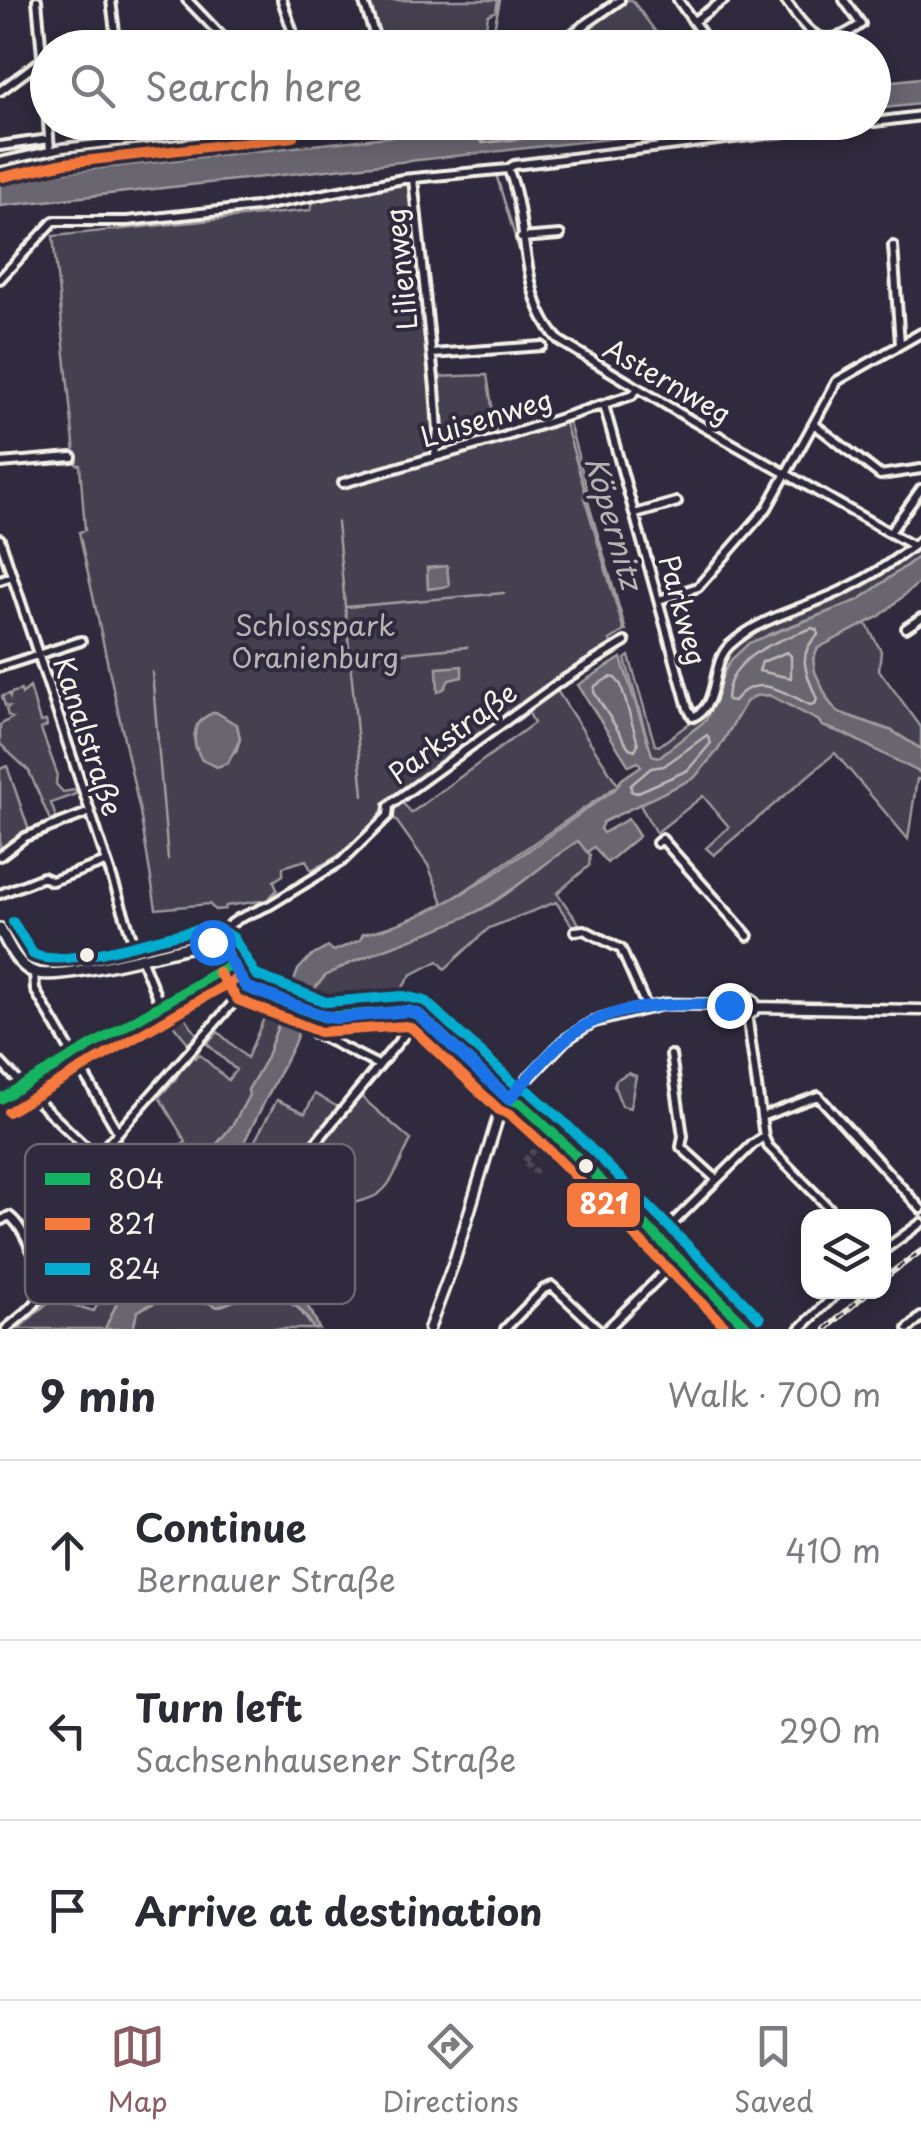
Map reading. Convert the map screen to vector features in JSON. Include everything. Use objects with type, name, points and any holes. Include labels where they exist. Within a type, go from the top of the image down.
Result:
[{"type":"main road","points":[[0,930],[18,960],[34,972],[60,974],[212,943],[246,987],[312,1012],[336,1018],[418,1014],[509,1099],[527,1109],[749,1329]]},
{"type":"main road","points":[[0,1100],[19,1083],[231,964]]},
{"type":"main road","points":[[737,1005],[741,998],[748,997],[751,1010]]},
{"type":"main road","points":[[430,1329],[500,1111],[509,1099],[576,1031],[599,1020],[665,1004],[737,1005]]},
{"type":"main road","points":[[737,1005],[740,1012],[921,1010]]},
{"type":"street","points":[[36,0],[39,30]]},
{"type":"street","points":[[111,0],[115,30]]},
{"type":"street","points":[[187,0],[215,30]]},
{"type":"street","points":[[282,0],[292,30]]},
{"type":"street","points":[[363,0],[373,30]]},
{"type":"street","points":[[578,30],[620,0]]},
{"type":"street","points":[[678,0],[700,30]]},
{"type":"street","points":[[694,21],[724,0]]},
{"type":"street","points":[[786,0],[808,30]]},
{"type":"street","points":[[844,0],[862,24],[850,30]]},
{"type":"street","points":[[0,91],[30,69]]},
{"type":"street","points":[[891,120],[921,116]]},
{"type":"street","points":[[0,146],[42,140]]},
{"type":"street","points":[[49,140],[50,151]]},
{"type":"street","points":[[0,162],[50,151],[141,140]]},
{"type":"street","points":[[0,279],[54,221],[126,221],[256,207],[413,179],[508,170],[514,165],[717,140]]},
{"type":"street","name":"Asternweg","points":[[508,170],[538,306],[554,336],[638,389],[913,546]]},
{"type":"street","name":"Lilienweg","points":[[413,179],[432,354],[438,430],[435,456]]},
{"type":"street","points":[[521,238],[560,235]]},
{"type":"street","points":[[894,246],[900,344]]},
{"type":"street","points":[[659,600],[690,591],[706,580],[767,508],[834,386],[844,375],[921,332]]},
{"type":"street","name":"Lilienweg","points":[[432,354],[542,346]]},
{"type":"street","name":"Luisenweg","points":[[344,483],[604,405],[638,389]]},
{"type":"street","name":"Parkweg","points":[[604,405],[693,717],[708,706],[720,656],[731,644],[762,623],[851,587],[913,546]]},
{"type":"street","points":[[814,424],[880,475],[921,469]]},
{"type":"street","points":[[0,463],[72,457]]},
{"type":"street","points":[[891,531],[921,489]]},
{"type":"street","points":[[635,514],[677,502]]},
{"type":"street","name":"Kanalstraße","points":[[0,538],[136,946]]},
{"type":"street","points":[[913,546],[921,540]]},
{"type":"street","points":[[0,580],[12,576]]},
{"type":"street","points":[[906,628],[921,618]]},
{"type":"street","points":[[0,667],[81,640]]},
{"type":"street","name":"Parkstraße","points":[[212,943],[238,919],[270,905],[342,861],[388,816],[389,806],[395,801],[557,684],[626,642]]},
{"type":"street","points":[[0,856],[25,837],[90,812]]},
{"type":"street","points":[[657,843],[662,839],[748,936]]},
{"type":"street","points":[[0,894],[42,876],[52,881],[106,862]]},
{"type":"street","points":[[575,932],[584,930],[620,949],[646,1008]]},
{"type":"street","points":[[140,957],[160,1005]]},
{"type":"street","points":[[34,972],[35,990],[118,1132]]},
{"type":"street","points":[[108,1144],[232,1004]]},
{"type":"street","points":[[751,1010],[764,1137],[778,1157],[830,1209]]},
{"type":"street","points":[[315,1144],[418,1014]]},
{"type":"street","points":[[314,1032],[378,1065]]},
{"type":"street","points":[[671,1055],[683,1136],[681,1147],[716,1179]]},
{"type":"street","points":[[0,1062],[82,1144]]},
{"type":"street","points":[[760,1117],[818,1096],[921,1208]]},
{"type":"street","points":[[656,1239],[764,1137]]},
{"type":"street","points":[[0,1220],[12,1216],[25,1238]]},
{"type":"street","points":[[891,1245],[921,1223]]},
{"type":"street","points":[[607,1329],[678,1259]]},
{"type":"street","points":[[505,1329],[544,1289],[552,1286],[598,1329]]},
{"type":"street","points":[[800,1329],[831,1299]]},
{"type":"street","points":[[6,1329],[36,1304]]},
{"type":"street","points":[[908,1329],[921,1317]]},
{"type":"green space","points":[[366,0],[498,0],[496,11],[488,15],[485,30],[377,30]]},
{"type":"green space","points":[[632,0],[654,30],[584,30]]},
{"type":"green space","name":"Schlosspark Oranienburg","points":[[413,182],[432,377],[487,375],[497,437],[567,415],[587,489],[584,496],[624,631],[610,640],[613,646],[533,695],[386,804],[372,826],[345,851],[311,870],[306,860],[283,867],[283,875],[274,881],[277,890],[267,900],[215,910],[209,904],[156,909],[140,812],[79,532],[85,530],[80,465],[76,464],[53,236],[311,210],[313,200]],"holes":[[[197,725],[237,725],[240,739],[236,752],[196,750]]]},
{"type":"green space","points":[[921,540],[921,555],[859,600],[769,634],[731,660],[706,720],[659,758],[652,756],[625,659],[629,656],[655,745],[659,746],[703,713],[720,656],[762,623],[851,587]]},
{"type":"green space","points":[[866,623],[881,651],[879,670],[921,727],[921,749],[892,731],[838,712],[815,672],[813,659],[818,648]]},
{"type":"green space","points":[[30,687],[40,722],[46,721],[47,726],[41,729],[57,773],[56,784],[63,792],[75,790],[76,794],[51,803],[58,823],[52,825],[29,771],[0,744],[0,725],[12,718],[2,696],[10,697],[21,690],[22,694]]},
{"type":"green space","points":[[556,689],[618,785],[444,905],[428,865],[390,812],[403,803],[411,813],[534,723],[529,713],[517,721],[515,718]]},
{"type":"green space","points":[[769,695],[822,726],[921,773],[908,839],[835,753],[714,855],[706,848],[729,827],[703,796],[656,833],[639,803],[694,778],[718,750],[746,701]]},
{"type":"green space","points":[[7,766],[30,833],[0,853],[0,769]]},
{"type":"green space","points":[[578,840],[590,855],[589,866],[557,893],[580,925],[573,927],[556,902],[489,928],[445,969],[438,961],[411,975],[392,1004],[328,1012],[308,1006],[325,976],[476,912]]},
{"type":"green space","points":[[176,1003],[197,1035],[196,1042],[189,1044],[175,1027],[166,1009]]},
{"type":"green space","points":[[265,1016],[280,1019],[266,1060],[234,1123],[217,1144],[183,1144],[186,1142],[159,1097],[175,1080],[189,1055],[195,1058],[199,1054],[228,1080],[236,1070],[207,1044],[218,1032],[247,1058]]},
{"type":"green space","points":[[628,1073],[636,1076],[630,1108],[622,1106],[614,1086],[616,1080]]},
{"type":"green space","points":[[315,1094],[345,1111],[358,1094],[411,1140],[382,1191],[355,1203],[355,1144],[253,1144],[277,1100],[305,1113]]},
{"type":"green space","points":[[46,1304],[70,1304],[94,1311],[98,1304],[116,1304],[105,1329],[18,1329]]},
{"type":"green space","points":[[153,1304],[291,1304],[314,1329],[133,1329],[137,1312]]},
{"type":"water","points":[[921,78],[921,104],[891,107],[891,81]]},
{"type":"water","points":[[359,140],[600,140],[0,206],[0,179]]},
{"type":"water","points":[[921,555],[921,581],[880,616],[818,648],[813,659],[829,702],[838,712],[892,731],[921,749],[921,773],[822,726],[769,695],[755,696],[746,702],[718,750],[694,778],[603,822],[603,833],[628,819],[639,836],[607,863],[594,847],[587,852],[578,841],[476,912],[325,976],[316,987],[293,1046],[243,1144],[217,1144],[249,1095],[298,970],[310,957],[328,947],[334,951],[360,940],[363,934],[397,924],[462,893],[614,790],[641,766],[638,762],[629,766],[578,685],[621,658],[652,755],[659,757],[706,720],[723,674],[749,643],[859,600]]},
{"type":"water","points":[[447,566],[449,586],[428,589],[427,568]]},
{"type":"water","points":[[462,666],[462,677],[449,680],[438,692],[437,668]]},
{"type":"water","points":[[216,712],[237,725],[240,739],[228,763],[217,767],[202,760],[195,738],[202,720]]},
{"type":"water","points":[[116,1304],[153,1304],[137,1312],[133,1329],[105,1329]]},
{"type":"water","points":[[295,1304],[306,1304],[319,1329],[314,1329]]},
{"type":"waterway","name":"Köpernitz","points":[[494,30],[500,0]]},
{"type":"waterway","name":"Köpernitz","points":[[496,174],[526,273]]},
{"type":"waterway","name":"Köpernitz","points":[[534,305],[540,322]]},
{"type":"waterway","name":"Köpernitz","points":[[565,423],[626,631]]},
{"type":"waterway","points":[[337,522],[363,795]]},
{"type":"waterway","points":[[346,607],[504,593]]},
{"type":"waterway","points":[[350,658],[467,647]]},
{"type":"waterway","points":[[152,672],[168,859]]},
{"type":"tunnel","points":[[537,1173],[524,1161],[539,1145]]},
{"type":"railway","points":[[891,1273],[921,1251]]},
{"type":"railway","points":[[826,1329],[860,1299]]},
{"type":"transit line","name":"821","points":[[3,177],[65,163],[267,140]]},
{"type":"transit line","name":"824","points":[[13,922],[33,954],[49,958],[94,954],[215,927],[233,937],[256,975],[326,1002],[403,996],[425,1001],[517,1086],[529,1091],[567,1125],[760,1318]]},
{"type":"transit line","name":"804","points":[[231,964],[246,987],[324,1017],[408,1011],[421,1016],[509,1099],[520,1103],[556,1136],[749,1329]]},
{"type":"transit line","name":"804","points":[[0,1099],[231,964]]},
{"type":"transit line","name":"821","points":[[218,972],[238,1000],[320,1032],[406,1026],[413,1029],[499,1110],[512,1116],[546,1147],[728,1329]]},
{"type":"transit line","name":"821","points":[[8,1112],[239,977]]},
{"type":"route","points":[[212,942],[222,947],[246,987],[324,1016],[408,1011],[418,1014],[509,1099],[565,1040],[588,1025],[665,1004],[729,1005]]}]
